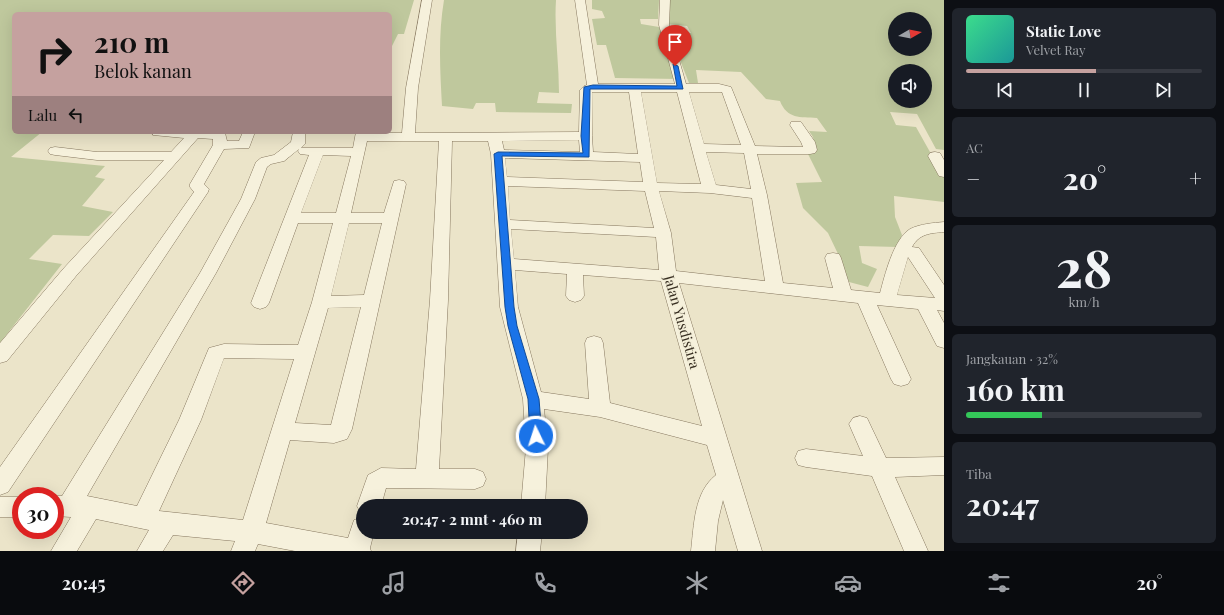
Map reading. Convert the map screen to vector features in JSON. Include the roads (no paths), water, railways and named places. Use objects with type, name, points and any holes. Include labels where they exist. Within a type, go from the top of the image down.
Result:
[{"type":"street","points":[[408,137],[412,88],[427,0]]},
{"type":"street","points":[[580,0],[593,87]]},
{"type":"street","points":[[665,0],[664,25],[710,189]]},
{"type":"street","points":[[587,156],[585,136],[586,90],[593,87],[726,90],[750,151],[760,195],[774,287]]},
{"type":"street","name":"Jalan Yusdistira","points":[[634,88],[651,187],[663,233],[668,276],[727,479],[750,551]]},
{"type":"street","points":[[699,148],[750,151],[810,150],[808,142],[796,125]]},
{"type":"street","points":[[0,356],[70,272],[173,156],[189,134],[220,135],[220,145],[197,184],[197,187],[202,188],[201,192],[0,485]]},
{"type":"street","points":[[220,145],[244,145],[248,134]]},
{"type":"street","points":[[63,551],[72,506],[208,273],[248,199],[261,165],[279,158],[296,140],[299,150],[317,152],[361,141],[408,137],[446,138],[585,136]]},
{"type":"street","points":[[494,137],[498,154],[512,326],[534,399],[537,448],[533,499]]},
{"type":"street","points":[[427,479],[439,300],[446,138]]},
{"type":"street","points":[[247,541],[321,302],[361,141]]},
{"type":"street","points":[[55,151],[97,156],[173,156]]},
{"type":"street","points":[[260,303],[317,152]]},
{"type":"street","points":[[498,154],[647,158]]},
{"type":"street","points":[[935,156],[944,173]]},
{"type":"street","points":[[500,181],[710,189],[760,195]]},
{"type":"street","points":[[281,430],[334,434],[340,432],[399,184]]},
{"type":"street","points":[[292,218],[391,218]]},
{"type":"street","points":[[503,224],[663,233]]},
{"type":"street","points":[[887,300],[902,251],[911,236],[923,230],[944,227]]},
{"type":"street","points":[[913,252],[944,298]]},
{"type":"street","points":[[833,258],[844,295]]},
{"type":"street","points":[[506,264],[668,276],[865,298],[944,305]]},
{"type":"street","points":[[575,270],[575,296]]},
{"type":"street","points":[[865,298],[901,379]]},
{"type":"street","points":[[321,302],[372,302]]},
{"type":"street","points":[[925,304],[944,341]]},
{"type":"street","points":[[594,343],[600,409]]},
{"type":"street","points":[[144,517],[190,420],[216,352],[305,352]]},
{"type":"street","points":[[534,399],[600,409],[715,438]]},
{"type":"street","points":[[860,424],[916,551]]},
{"type":"street","points":[[806,458],[879,468],[944,466]]},
{"type":"street","points":[[371,499],[376,482],[386,478],[475,478]]},
{"type":"street","points":[[703,551],[708,513],[713,496],[716,488],[727,479]]},
{"type":"street","points":[[72,506],[144,517],[247,541],[358,551],[361,539]]},
{"type":"street","points":[[0,507],[12,507]]},
{"type":"street","points":[[149,551],[167,523]]},
{"type":"street","points":[[528,551],[529,539]]}]
